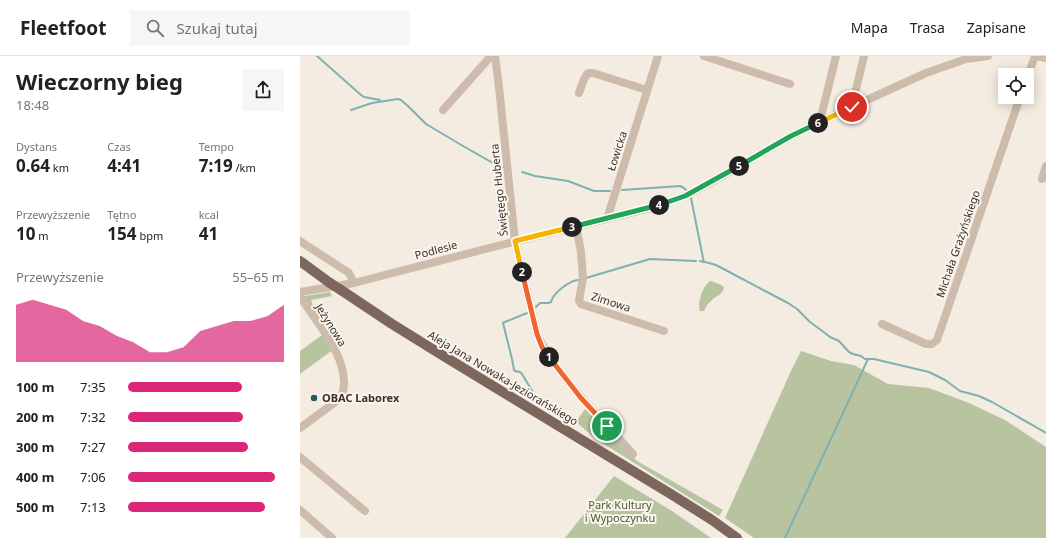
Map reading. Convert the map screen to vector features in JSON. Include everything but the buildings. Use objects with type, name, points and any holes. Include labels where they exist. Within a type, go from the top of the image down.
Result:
[{"type":"main road","name":"Aleja Jana Nowaka-Jeziorańskiego","points":[[300,261],[330,283],[411,336],[674,496],[737,538]]},
{"type":"street","name":"Świętego Huberta","points":[[442,110],[494,56]]},
{"type":"street","name":"Świętego Huberta","points":[[494,56],[500,93],[515,241],[537,334],[542,347],[581,398],[633,454]]},
{"type":"street","name":"Łowicka","points":[[607,219],[658,56]]},
{"type":"street","points":[[704,56],[790,84]]},
{"type":"street","points":[[820,122],[836,56]]},
{"type":"street","points":[[852,106],[864,56]]},
{"type":"street","name":"Podlesie","points":[[300,292],[354,283],[654,207],[685,196],[791,136],[852,106],[967,57],[988,56]]},
{"type":"street","points":[[1031,68],[1035,56],[1046,58]]},
{"type":"street","points":[[579,93],[588,73],[593,73],[648,90]]},
{"type":"street","name":"Michała Grażyńskiego","points":[[882,324],[926,344],[932,344],[936,340],[1018,104]]},
{"type":"street","points":[[1042,179],[1046,166]]},
{"type":"street","name":"Zimowa","points":[[576,226],[583,278],[579,300],[581,304],[664,331]]},
{"type":"street","points":[[300,241],[349,273],[354,283]]},
{"type":"street","name":"Jeżynowa","points":[[300,296],[330,342],[340,362],[344,376],[344,391],[338,400],[301,426]]},
{"type":"street","points":[[300,457],[365,511]]},
{"type":"street","points":[[300,510],[332,538]]},
{"type":"green space","points":[[711,281],[724,287],[723,290],[709,302],[704,311],[700,311],[699,303],[701,294],[705,286]]},
{"type":"green space","points":[[330,292],[332,296],[311,300],[338,346],[300,374],[300,351],[322,335],[300,297]]},
{"type":"green space","points":[[801,351],[831,361],[854,365],[888,384],[929,388],[969,403],[1005,420],[1046,447],[1046,538],[754,538],[725,518]]},
{"type":"green space","points":[[585,409],[637,461],[723,510],[719,516],[596,439],[576,422]]},
{"type":"green space","name":"Park Kultury i Wypoczynku","points":[[614,476],[672,511],[711,538],[565,538]]},
{"type":"waterway","points":[[317,56],[361,95],[380,100]]},
{"type":"waterway","points":[[351,110],[372,103],[398,99],[401,100],[426,124],[500,167],[504,167]]},
{"type":"waterway","points":[[522,172],[535,176],[568,181],[594,191],[610,191]]},
{"type":"waterway","points":[[622,190],[680,186],[687,191]]},
{"type":"waterway","points":[[691,198],[704,262]]},
{"type":"waterway","points":[[586,278],[650,259],[696,261]]},
{"type":"waterway","points":[[700,261],[716,265],[788,303],[830,337],[839,341],[849,352],[853,354],[861,356],[865,359],[874,359],[929,372],[945,380],[960,391],[979,396],[992,402],[1046,433]]},
{"type":"waterway","points":[[536,307],[540,303],[551,302],[562,288],[578,280]]},
{"type":"waterway","points":[[527,313],[503,323],[514,370],[522,374],[537,399]]},
{"type":"waterway","points":[[785,538],[868,359]]},
{"type":"place","name":"OBAC Laborex","points":[[314,398]]},
{"type":"route","points":[[607,426],[581,398],[542,347],[533,319],[515,241],[654,207],[685,196],[791,136],[852,107]]}]
